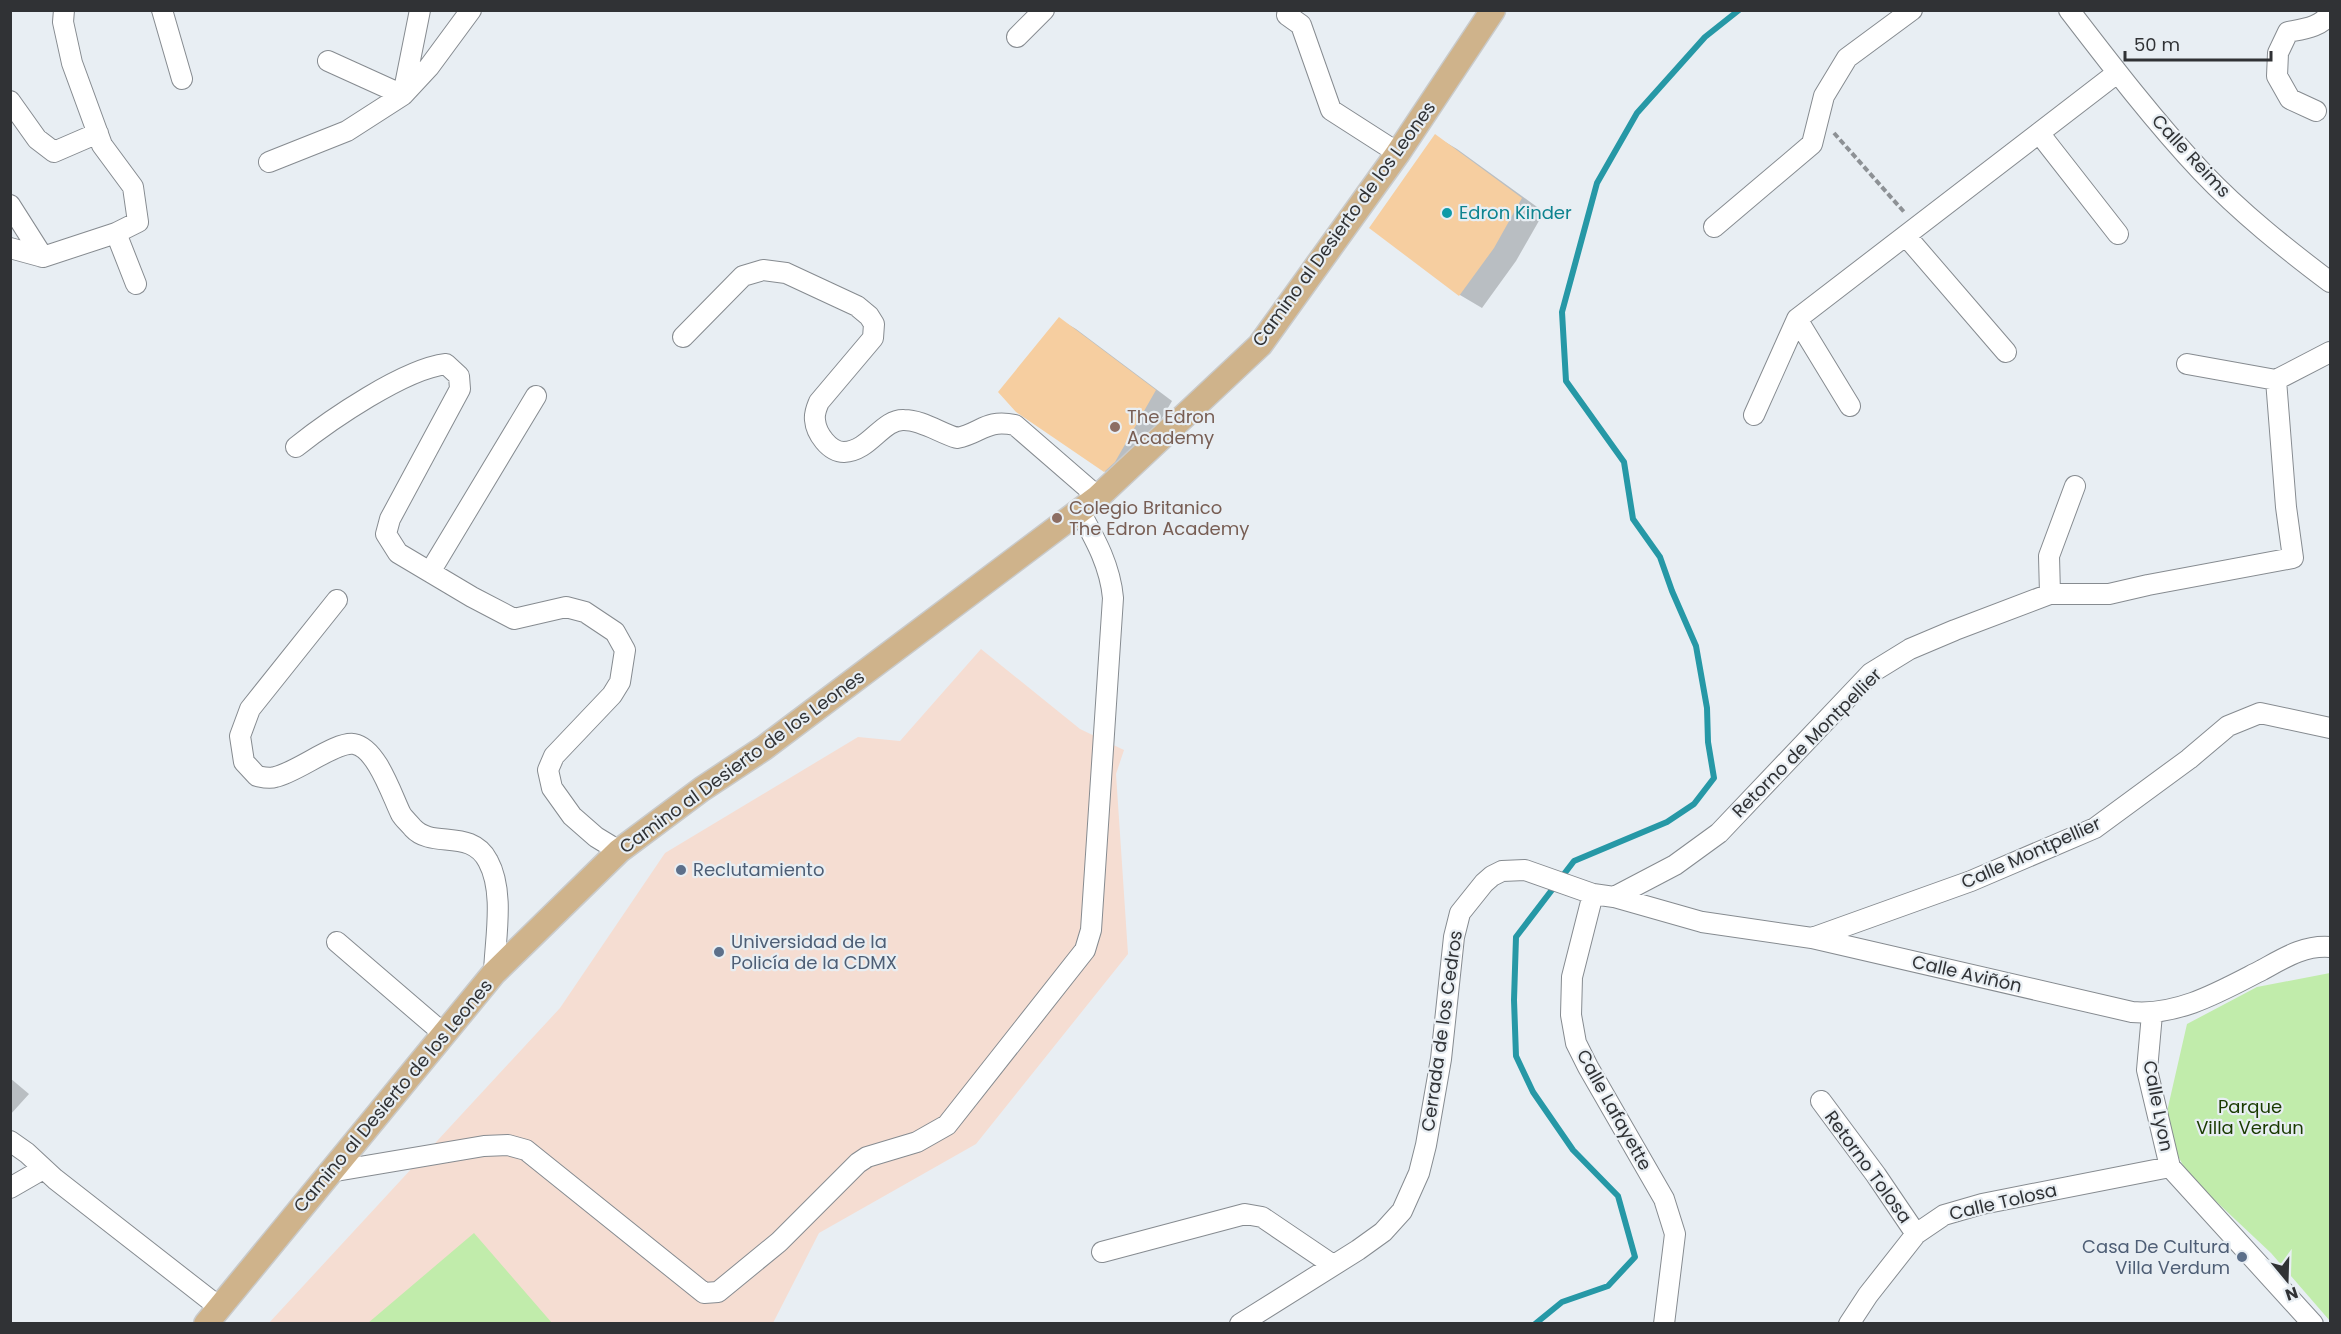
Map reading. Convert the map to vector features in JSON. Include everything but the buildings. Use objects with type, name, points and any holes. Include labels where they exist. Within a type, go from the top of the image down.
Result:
[{"type":"main road","name":"Camino al Desierto de los Leones","points":[[213,1315],[494,973],[619,851],[702,789],[764,748],[1089,503],[1260,345],[1398,153],[1493,10]]},
{"type":"street","points":[[10,248],[43,257],[116,233],[138,222],[133,187],[102,145],[72,63],[63,22],[64,10]]},
{"type":"street","points":[[162,10],[182,79]]},
{"type":"street","points":[[403,95],[420,10]]},
{"type":"street","points":[[269,162],[347,131],[403,95],[429,67],[471,10]]},
{"type":"street","points":[[1017,37],[1044,10]]},
{"type":"street","points":[[1714,227],[1812,144],[1824,96],[1847,58],[1912,10]]},
{"type":"street","name":"Calle Reims","points":[[2069,10],[2117,73],[2202,172],[2254,222],[2331,282]]},
{"type":"street","points":[[2316,111],[2290,99],[2277,76],[2278,53],[2288,32],[2310,28],[2331,13]]},
{"type":"street","points":[[1287,15],[1300,25],[1331,110],[1398,153]]},
{"type":"street","points":[[328,61],[403,95]]},
{"type":"street","points":[[1754,415],[1797,319],[2117,73]]},
{"type":"street","points":[[10,101],[37,140],[54,152],[98,133]]},
{"type":"street","points":[[2039,133],[2118,234]]},
{"type":"street","points":[[10,205],[43,257]]},
{"type":"street","points":[[1912,231],[2006,352]]},
{"type":"street","points":[[116,233],[136,284]]},
{"type":"street","points":[[330,1172],[484,1146],[508,1145],[526,1150],[704,1293],[718,1292],[779,1242],[867,1156],[917,1142],[947,1125],[1085,950],[1091,930],[1113,598],[1111,578],[1089,503],[1015,425],[1009,423],[991,424],[957,438],[904,420],[894,421],[862,447],[843,452],[837,451],[819,434],[815,412],[819,402],[873,338],[874,324],[869,316],[857,306],[786,273],[763,270],[742,276],[683,337]]},
{"type":"street","points":[[1797,319],[1850,406]]},
{"type":"street","points":[[2187,364],[2276,380],[2331,352]]},
{"type":"street","points":[[296,447],[314,432],[391,384],[431,366],[446,364],[459,376],[460,389],[390,519],[386,534],[398,553],[514,619],[566,607],[585,612],[615,632],[625,650],[620,682],[612,695],[554,756],[548,770],[552,788],[572,816],[596,837],[619,851]]},
{"type":"street","name":"Retorno de Montpellier","points":[[1614,897],[1675,865],[1719,833],[1871,673],[1910,649],[2050,594],[2109,594],[2293,558],[2284,486],[2276,380]]},
{"type":"street","points":[[430,572],[536,396]]},
{"type":"street","points":[[2050,594],[2049,556],[2075,486]]},
{"type":"street","points":[[337,600],[250,709],[240,736],[244,762],[256,776],[273,778],[304,766],[341,745],[355,744],[367,753],[384,775],[402,816],[417,832],[436,838],[453,838],[472,845],[488,859],[497,883],[494,973]]},
{"type":"street","name":"Calle Montpellier","points":[[1812,938],[1971,881],[2095,828],[2189,759],[2228,726],[2260,713],[2331,728]]},
{"type":"street","name":"Cerrada de los Cedros","points":[[1240,1323],[1383,1232],[1402,1211],[1419,1173],[1426,1145],[1441,1059],[1454,937],[1460,914],[1470,899],[1492,876],[1511,870],[1525,870],[1590,892]]},
{"type":"street","name":"Calle Aviñón","points":[[1590,892],[1702,922],[1812,938],[2132,1012],[2152,1014],[2192,1004],[2306,948],[2331,946]]},
{"type":"street","name":"Calle Lafayette","points":[[1590,892],[1572,977],[1571,1015],[1576,1043],[1664,1199],[1675,1234],[1664,1323]]},
{"type":"street","points":[[337,942],[444,1034]]},
{"type":"street","name":"Calle Lyon","points":[[2152,1014],[2147,1070],[2170,1167],[2313,1323]]},
{"type":"street","name":"Retorno Tolosa","points":[[1821,1101],[1916,1234]]},
{"type":"street","points":[[10,1141],[27,1153],[213,1315]]},
{"type":"street","name":"Calle Tolosa","points":[[1849,1323],[1916,1234],[1944,1215],[1982,1204],[2170,1167]]},
{"type":"street","points":[[10,1188],[44,1169]]},
{"type":"street","points":[[1102,1252],[1245,1214],[1262,1217],[1333,1265]]},
{"type":"path","points":[[1819,116],[1912,231]]},
{"type":"shaded area","points":[[981,649],[1080,729],[1124,750],[1116,774],[1128,954],[976,1144],[819,1233],[773,1323],[268,1324],[560,1008],[665,853],[858,737],[900,741]]},
{"type":"green space","name":"Parque Villa Verdun","points":[[2330,973],[2330,1321],[2271,1253],[2189,1176],[2163,1129],[2187,1024],[2257,987]]},
{"type":"green space","points":[[474,1233],[552,1323],[368,1323]]},
{"type":"waterway","points":[[1535,1324],[1562,1302],[1608,1286],[1635,1257],[1618,1196],[1573,1150],[1533,1092],[1516,1056],[1514,1000],[1516,937],[1574,861],[1667,822],[1694,804],[1714,778],[1708,742],[1707,708],[1696,646],[1660,557],[1633,519],[1624,462],[1566,381],[1562,312],[1597,183],[1637,113],[1705,37],[1739,10]]},
{"type":"place","name":"Edron Kinder","points":[[1447,213]]},
{"type":"place","name":"The Edron Academy","points":[[1115,427]]},
{"type":"place","name":"Colegio Britanico The Edron Academy","points":[[1057,518]]},
{"type":"place","name":"Reclutamiento","points":[[681,870]]},
{"type":"place","name":"Universidad de la Policía de la CDMX","points":[[719,952]]},
{"type":"place","name":"Casa De Cultura Villa Verdum","points":[[2242,1257]]}]
